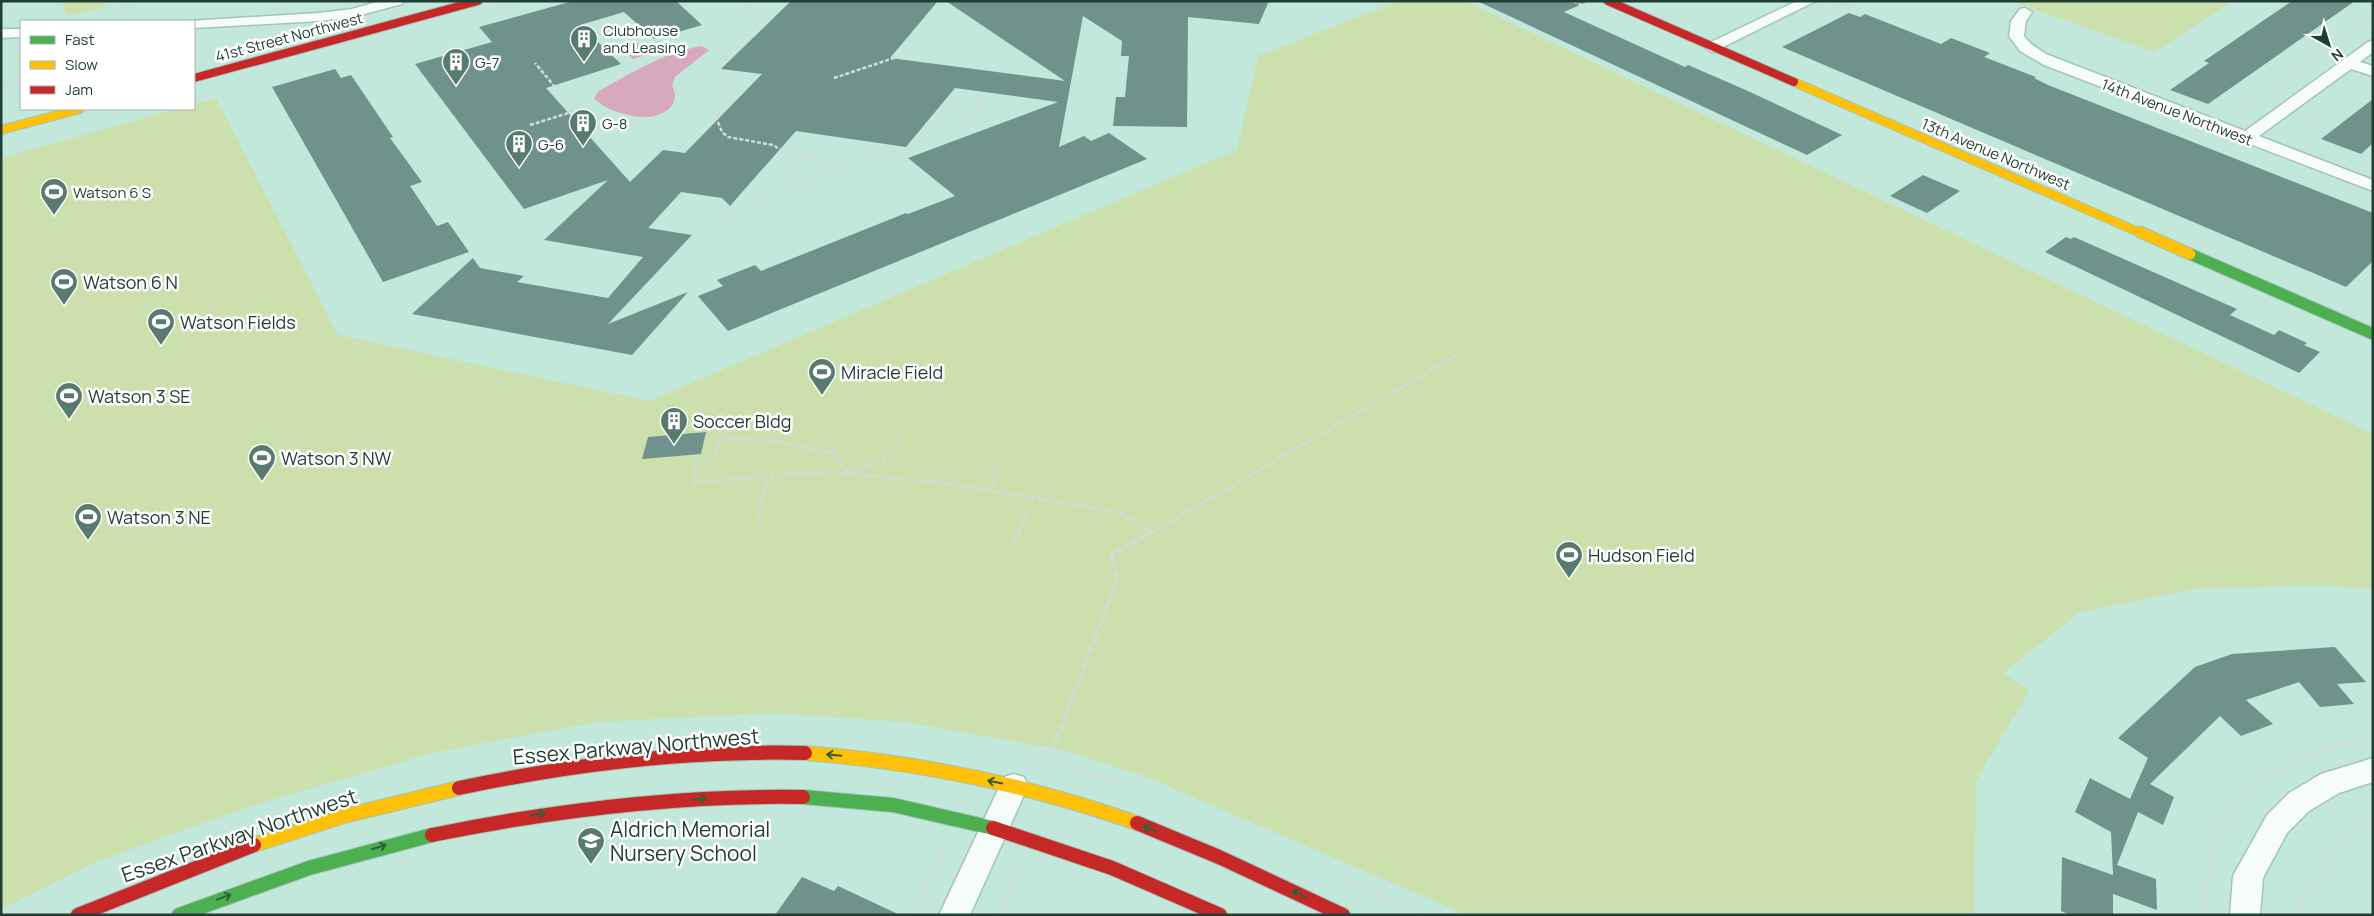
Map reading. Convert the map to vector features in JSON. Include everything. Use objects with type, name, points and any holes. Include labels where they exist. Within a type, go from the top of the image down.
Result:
[{"type":"street","points":[[195,24],[319,17],[353,13],[397,1]]},
{"type":"street","name":"41st Street Northwest","points":[[195,78],[478,1]]},
{"type":"street","name":"13th Avenue Northwest","points":[[1608,1],[2373,334]]},
{"type":"street","points":[[1712,47],[1809,1]]},
{"type":"street","name":"14th Avenue Northwest","points":[[2025,12],[2016,23],[2014,30],[2019,41],[2028,50],[2074,73],[2373,186]]},
{"type":"street","points":[[353,13],[367,31]]},
{"type":"street","points":[[1,34],[20,33]]},
{"type":"street","points":[[2246,138],[2373,45]]},
{"type":"street","points":[[2348,63],[2373,71]]},
{"type":"street","points":[[1,130],[76,110]]},
{"type":"street","name":"Essex Parkway Northwest","points":[[78,915],[139,887],[299,830],[397,800],[477,782],[540,772],[691,755],[762,752],[835,755],[911,765],[1014,786],[1142,825],[1233,863],[1343,915]]},
{"type":"street","points":[[2245,915],[2248,876],[2277,824],[2299,802],[2331,783],[2373,770]]},
{"type":"street","points":[[954,915],[1014,786]]},
{"type":"street","points":[[179,915],[286,875],[393,843],[518,817],[620,805],[710,798],[791,797],[859,801],[924,810],[994,828],[1157,885],[1220,915]]},
{"type":"path","points":[[114,20],[132,1]]},
{"type":"path","points":[[742,1],[763,19],[718,64],[718,72],[739,89],[716,117],[722,132],[728,137],[775,145],[787,150],[798,160]]},
{"type":"path","points":[[2231,118],[2373,16]]},
{"type":"path","points":[[834,78],[906,54]]},
{"type":"path","points":[[530,125],[575,111],[535,63]]},
{"type":"path","points":[[1,82],[20,81]]},
{"type":"path","points":[[2288,140],[2361,85]]},
{"type":"path","points":[[832,166],[839,166],[912,146],[942,110],[974,114],[980,106],[975,106],[981,97]]},
{"type":"path","points":[[812,157],[824,158],[832,166],[832,169],[826,176],[815,180],[796,179],[790,175],[788,170],[791,164],[798,160],[812,157]]},
{"type":"path","points":[[718,224],[722,225],[729,217],[732,218],[743,206],[754,199],[784,188],[796,179]]},
{"type":"path","points":[[1048,761],[1117,580],[1112,554],[1464,351]]},
{"type":"path","points":[[850,474],[883,459],[905,432]]},
{"type":"path","points":[[850,474],[833,452],[775,441],[720,436],[714,458],[696,461],[693,483],[767,477],[850,474],[990,490],[1114,511],[1136,521],[1151,532]]},
{"type":"path","points":[[990,490],[1000,460]]},
{"type":"path","points":[[756,524],[767,477]]},
{"type":"path","points":[[1014,544],[1033,497]]},
{"type":"path","points":[[2301,915],[2300,909],[2318,876],[2339,845],[2373,822]]},
{"type":"path","points":[[912,915],[924,895],[944,849]]},
{"type":"path","points":[[999,915],[1021,872]]},
{"type":"green space","points":[[61,1],[103,1],[106,7],[68,16]]},
{"type":"green space","points":[[1400,1],[1465,1],[2373,434],[2373,589],[2323,585],[2194,589],[2080,612],[2003,673],[2029,691],[1976,781],[1974,915],[1466,915],[1149,778],[1062,750],[906,722],[775,713],[597,722],[432,753],[248,807],[98,861],[1,909],[1,158],[173,110],[195,110],[195,104],[216,98],[338,335],[649,401],[1237,150],[1258,56]]},
{"type":"green space","points":[[2012,1],[2233,1],[2154,52]]},
{"type":"shaded area","points":[[636,42],[649,54],[633,59],[620,47]]},
{"type":"shaded area","points":[[702,46],[709,50],[675,77],[672,86],[675,99],[669,109],[663,113],[650,117],[630,115],[610,109],[594,98],[599,91],[649,64],[675,53]]},
{"type":"building","points":[[573,1],[676,1],[702,25],[654,39],[624,12],[580,25],[621,64],[546,88],[630,182],[663,150],[685,153],[762,74],[721,69],[791,1],[938,1],[890,58],[1065,81],[946,1],[1269,1],[1259,24],[1188,17],[1187,127],[1113,126],[1116,97],[1125,97],[1129,56],[1121,56],[1122,41],[1083,16],[1059,147],[1084,136],[1091,141],[1109,133],[1147,159],[728,331],[698,296],[723,286],[717,280],[755,265],[761,271],[906,213],[908,214],[955,196],[908,158],[1058,102],[955,88],[906,147],[796,131],[730,206],[722,198],[681,192],[648,228],[692,235],[608,324],[688,292],[632,355],[412,314],[473,258],[480,268],[524,276],[517,282],[608,298],[643,257],[544,240],[608,180],[524,209],[415,64],[492,42],[479,27]]},
{"type":"building","points":[[1477,1],[1589,1],[1564,12],[1685,67],[1688,65],[1748,91],[1842,135],[1807,155]]},
{"type":"building","points":[[2292,1],[2355,1],[2208,104],[2170,90],[2209,63],[2204,61]]},
{"type":"building","points":[[1849,13],[1860,17],[1865,14],[1941,44],[1951,38],[1990,53],[1984,57],[2036,77],[2034,78],[2048,85],[2373,213],[2373,261],[2346,287],[1782,47]]},
{"type":"building","points":[[335,69],[341,78],[351,75],[393,137],[390,138],[422,182],[410,186],[437,226],[448,222],[469,252],[383,282],[272,87]]},
{"type":"building","points":[[2373,99],[2373,143],[2361,154],[2321,139]]},
{"type":"building","points":[[1923,175],[1960,191],[1927,213],[1890,196]]},
{"type":"building","points":[[2066,237],[2071,239],[2074,237],[2237,309],[2230,315],[2274,335],[2279,330],[2307,343],[2304,345],[2320,352],[2299,373],[2045,252]]},
{"type":"building","name":"Soccer Bldg","points":[[706,432],[701,454],[642,459],[648,437]]},
{"type":"building","points":[[2335,647],[2366,682],[2337,684],[2354,704],[2320,707],[2299,682],[2246,700],[2273,724],[2241,736],[2220,716],[2150,784],[2174,797],[2163,825],[2138,812],[2117,865],[2156,879],[2157,910],[2113,894],[2113,915],[2070,915],[2061,911],[2062,857],[2113,875],[2111,832],[2075,812],[2090,778],[2130,799],[2148,758],[2118,738],[2195,667],[2232,654]]},
{"type":"building","points":[[802,877],[834,891],[838,886],[900,915],[775,915]]},
{"type":"traffic: fast","points":[[2190,254],[2373,334]]},
{"type":"traffic: fast","points":[[803,797],[893,805],[993,828]]},
{"type":"traffic: fast","points":[[179,915],[309,868],[432,835]]},
{"type":"traffic: slow","points":[[1794,82],[2190,254]]},
{"type":"traffic: slow","points":[[1,130],[76,110]]},
{"type":"traffic: slow","points":[[805,753],[889,761],[973,776],[1056,796],[1137,823]]},
{"type":"traffic: slow","points":[[254,845],[344,816],[459,788]]},
{"type":"traffic: jam","points":[[195,78],[478,1]]},
{"type":"traffic: jam","points":[[1608,1],[1794,82]]},
{"type":"traffic: jam","points":[[459,788],[500,779],[631,759],[720,753],[805,753]]},
{"type":"traffic: jam","points":[[432,835],[524,817],[617,804],[710,797],[803,797]]},
{"type":"traffic: jam","points":[[1137,823],[1219,857],[1343,915]]},
{"type":"traffic: jam","points":[[993,828],[1112,868],[1220,915]]},
{"type":"traffic: jam","points":[[78,915],[144,887],[254,845]]},
{"type":"place","name":"Clubhouse and Leasing","points":[[584,63]]},
{"type":"place","name":"G-7","points":[[456,86]]},
{"type":"place","name":"G-8","points":[[583,147]]},
{"type":"place","name":"G-6","points":[[519,168]]},
{"type":"place","name":"Watson 6 S","points":[[54,216]]},
{"type":"place","name":"Watson 6 N","points":[[64,306]]},
{"type":"place","name":"Watson Fields","points":[[161,346]]},
{"type":"place","name":"Miracle Field","points":[[822,396]]},
{"type":"place","name":"Watson 3 SE","points":[[69,420]]},
{"type":"place","name":"Soccer Bldg","points":[[674,445]]},
{"type":"place","name":"Watson 3 NW","points":[[262,482]]},
{"type":"place","name":"Watson 3 NE","points":[[88,541]]},
{"type":"place","name":"Hudson Field","points":[[1569,579]]},
{"type":"place","name":"Aldrich Memorial Nursery School","points":[[591,865]]}]
